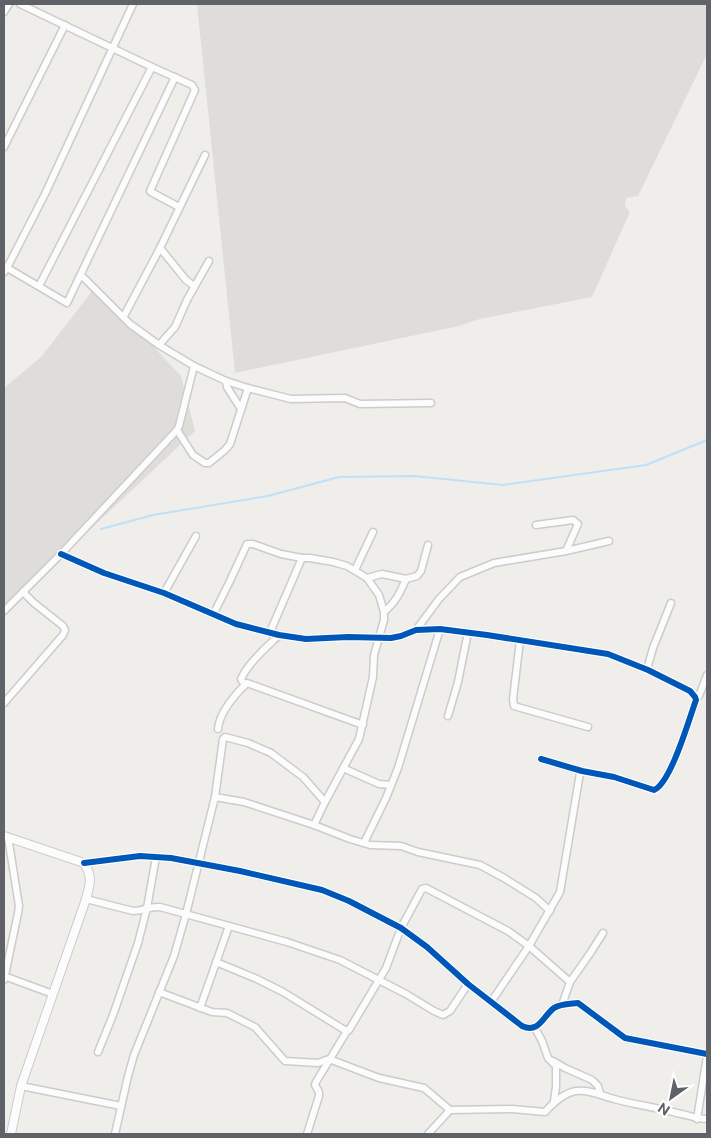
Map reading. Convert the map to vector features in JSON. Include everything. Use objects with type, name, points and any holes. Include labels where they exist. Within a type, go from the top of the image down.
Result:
[{"type":"street","points":[[4,12],[9,4]]},
{"type":"street","points":[[23,4],[152,68],[192,85],[195,90],[150,191],[179,207]]},
{"type":"street","points":[[133,4],[46,194],[5,269],[67,303],[175,77]]},
{"type":"street","points":[[4,147],[65,25]]},
{"type":"street","points":[[39,286],[152,68]]},
{"type":"street","points":[[124,316],[160,248],[205,154]]},
{"type":"street","points":[[160,248],[186,280],[194,286]]},
{"type":"street","points":[[159,345],[175,327],[186,300],[208,261]]},
{"type":"street","points":[[80,276],[124,316],[130,324],[159,345],[194,366],[248,388],[291,399],[345,398],[360,404],[431,403]]},
{"type":"street","points":[[4,611],[61,554],[177,430],[194,366]]},
{"type":"street","points":[[226,380],[227,387],[241,409]]},
{"type":"street","points":[[177,430],[193,455],[209,463],[230,444],[248,388]]},
{"type":"street","points":[[536,526],[573,520],[577,522],[578,524],[566,551]]},
{"type":"street","points":[[355,570],[373,532]]},
{"type":"street","points":[[164,593],[196,536]]},
{"type":"street","points":[[416,630],[439,600],[460,578],[494,563],[566,551],[609,541]]},
{"type":"street","points":[[213,615],[247,544],[253,544],[281,554],[332,562],[355,570],[367,578],[379,595],[384,612],[384,620],[374,655],[373,677],[363,725],[359,739],[314,825]]},
{"type":"street","points":[[367,578],[382,574],[406,579],[415,578],[421,571],[428,544]]},
{"type":"street","points":[[61,554],[104,573],[164,593],[236,624],[270,632],[306,639],[348,637],[391,638],[416,630],[440,628],[468,632],[608,654],[647,670],[697,696],[707,698]]},
{"type":"street","points":[[270,632],[302,558]]},
{"type":"street","points":[[384,612],[394,604],[406,579]]},
{"type":"street","points":[[4,703],[63,635],[65,630],[63,626],[34,604],[23,592]]},
{"type":"street","points":[[647,670],[653,648],[671,603]]},
{"type":"street","points":[[364,843],[398,768],[440,628]]},
{"type":"street","points":[[448,716],[458,682],[468,632]]},
{"type":"street","points":[[279,634],[249,666],[242,676],[242,681],[245,684],[247,683],[273,692],[363,725]]},
{"type":"street","points":[[520,640],[513,699],[514,706],[588,726]]},
{"type":"street","points":[[542,759],[582,771],[614,777],[654,790],[658,788],[670,770],[697,696],[707,675]]},
{"type":"street","points":[[218,729],[221,717],[228,704],[245,684]]},
{"type":"street","points":[[115,1134],[134,1055],[174,956],[186,914],[215,797],[223,739],[226,737],[248,743],[271,753],[302,777],[325,802]]},
{"type":"street","points":[[343,768],[379,784],[391,785]]},
{"type":"street","points":[[492,1002],[529,946],[560,892],[580,773],[582,771]]},
{"type":"street","points":[[215,797],[244,802],[364,843],[402,846],[418,852],[480,866],[536,898],[550,911]]},
{"type":"street","points":[[53,994],[4,977],[19,906],[6,836],[84,863],[140,856],[156,857],[240,871],[322,890],[349,901],[402,928],[427,947],[468,984],[528,1029],[535,1028],[555,1007],[578,1003],[624,1038],[707,1055],[697,1119]]},
{"type":"street","points":[[98,1052],[138,943],[147,908],[156,857]]},
{"type":"street","points":[[11,1134],[21,1086],[86,899],[90,881],[89,872],[84,863]]},
{"type":"street","points":[[307,1134],[319,1096],[315,1084],[386,968],[402,928],[422,889],[426,888],[493,922],[529,946],[570,982]]},
{"type":"street","points":[[86,899],[133,911],[153,906],[160,907],[287,942],[340,960],[443,1015],[450,1011],[468,984]]},
{"type":"street","points":[[200,1008],[229,926]]},
{"type":"street","points":[[562,1005],[570,982],[602,933]]},
{"type":"street","points":[[216,962],[283,992],[347,1031]]},
{"type":"street","points":[[159,992],[212,1012],[227,1013],[255,1027],[285,1061],[318,1063],[330,1059],[379,1078],[424,1088],[450,1110],[512,1109],[545,1112],[554,1101],[574,1091],[581,1091],[600,1094],[612,1099],[697,1119],[707,1119]]},
{"type":"street","points":[[535,1028],[548,1058],[556,1066],[554,1101]]},
{"type":"street","points":[[548,1058],[592,1080],[598,1086],[600,1094]]},
{"type":"street","points":[[21,1086],[121,1106]]},
{"type":"street","points":[[428,1134],[450,1110]]},
{"type":"shaded area","points":[[197,4],[707,4],[707,54],[638,196],[626,198],[625,206],[630,212],[592,297],[480,319],[459,326],[235,373]]},
{"type":"shaded area","points":[[96,286],[181,376],[195,431],[4,610],[4,388],[42,356]]},
{"type":"waterway","points":[[101,529],[153,515],[268,496],[339,477],[414,476],[503,485],[646,465],[707,440]]},
{"type":"cycle path","points":[[61,554],[104,573],[164,593],[236,624],[279,635],[306,639],[348,637],[391,638],[416,630],[440,629],[487,635],[608,654],[648,670],[690,691],[695,697],[696,700],[673,763],[667,776],[654,790],[614,777],[582,771],[541,759]]},
{"type":"cycle path","points":[[84,863],[140,856],[171,858],[240,871],[322,890],[349,901],[401,928],[427,947],[468,984],[522,1026],[533,1028],[554,1008],[578,1003],[625,1038],[707,1054]]}]
